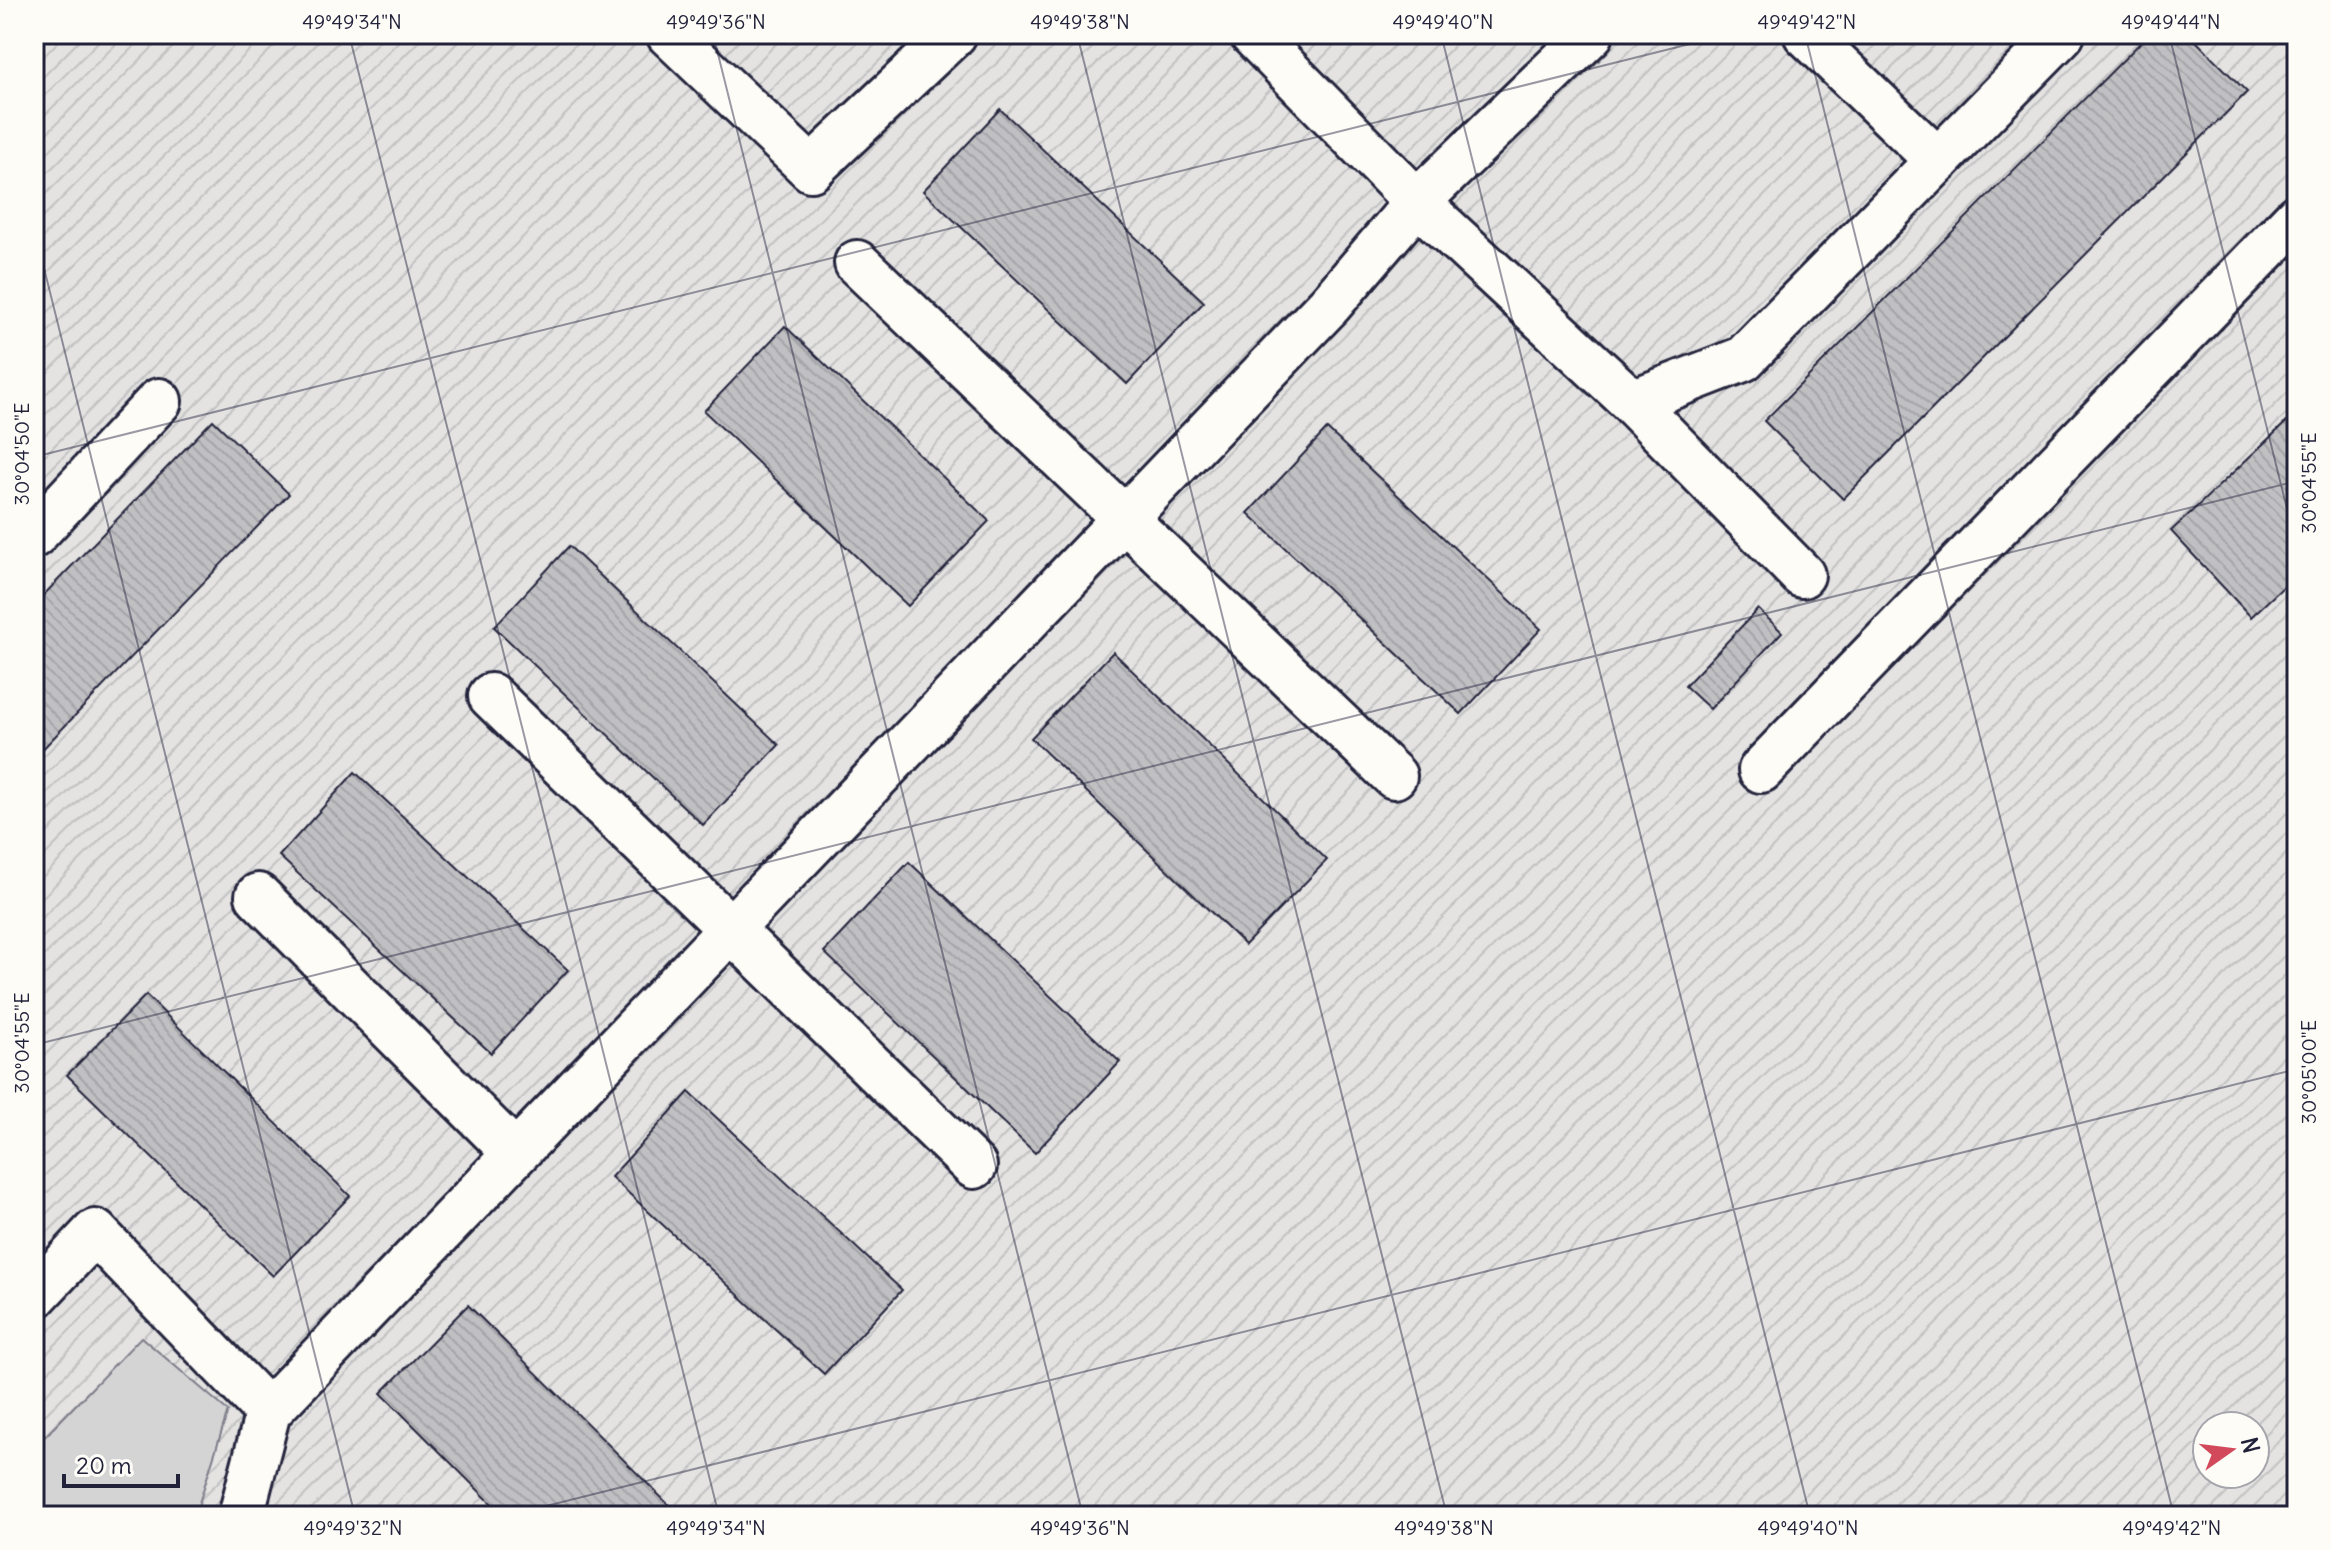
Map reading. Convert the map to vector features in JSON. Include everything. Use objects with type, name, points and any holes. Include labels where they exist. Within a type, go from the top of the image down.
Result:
[{"type":"lane","points":[[669,34],[811,169],[954,34]]},
{"type":"lane","points":[[241,1516],[268,1412],[1330,304],[1417,202],[1591,34]]},
{"type":"lane","points":[[1806,34],[1938,161]]},
{"type":"lane","points":[[1632,402],[1743,359],[2062,34]]},
{"type":"lane","points":[[1265,38],[1417,202],[1632,402],[1802,575]]},
{"type":"lane","points":[[1761,770],[2297,217]]},
{"type":"lane","points":[[857,263],[1394,776]]},
{"type":"lane","points":[[34,535],[159,401]]},
{"type":"lane","points":[[491,696],[974,1166]]},
{"type":"lane","points":[[258,896],[515,1153]]},
{"type":"lane","points":[[34,1297],[95,1232],[268,1412]]},
{"type":"shaded area","points":[[34,34],[2297,34],[2297,1516],[34,1516]]},
{"type":"shaded area","points":[[141,1337],[228,1411],[195,1516],[34,1516],[34,1448]]},
{"type":"building","points":[[2149,34],[2189,34],[2247,92],[1843,499],[1764,421]]},
{"type":"building","points":[[1000,109],[1204,302],[1127,384],[923,191]]},
{"type":"building","points":[[785,326],[989,521],[908,606],[704,411]]},
{"type":"building","points":[[2297,412],[2297,574],[2251,617],[2171,531]]},
{"type":"building","points":[[213,420],[289,494],[34,758],[34,605]]},
{"type":"building","points":[[1327,429],[1541,629],[1461,714],[1248,513]]},
{"type":"building","points":[[569,546],[779,745],[703,825],[494,627]]},
{"type":"building","points":[[1758,609],[1782,632],[1710,709],[1685,686]]},
{"type":"building","points":[[1113,652],[1327,860],[1245,945],[1031,738]]},
{"type":"building","points":[[355,772],[568,970],[491,1053],[279,856]]},
{"type":"building","points":[[909,862],[1120,1062],[1035,1153],[824,952]]},
{"type":"building","points":[[146,995],[350,1196],[273,1276],[67,1075]]},
{"type":"building","points":[[689,1092],[902,1290],[824,1374],[611,1177]]},
{"type":"building","points":[[468,1305],[680,1516],[504,1516],[381,1393]]}]
